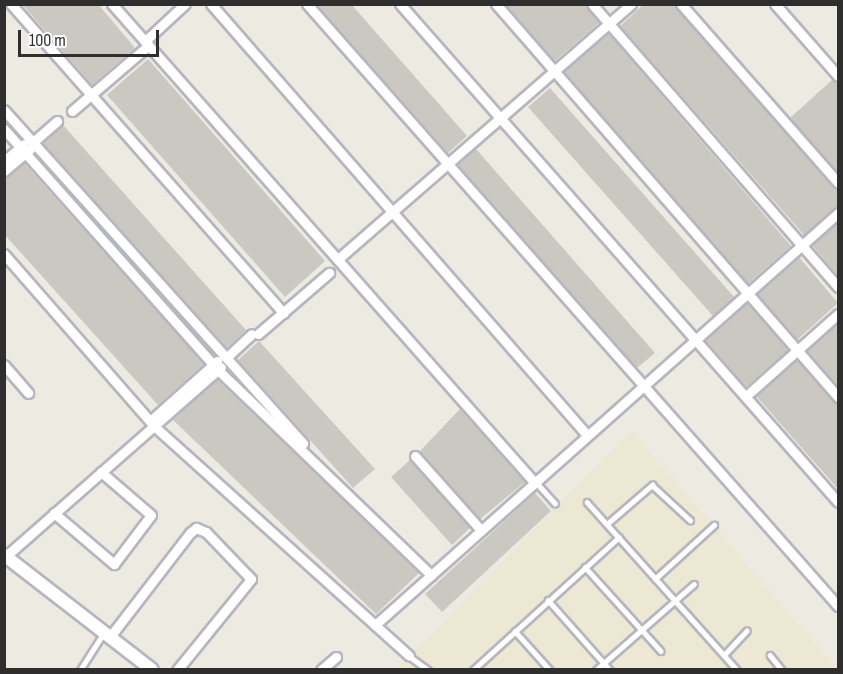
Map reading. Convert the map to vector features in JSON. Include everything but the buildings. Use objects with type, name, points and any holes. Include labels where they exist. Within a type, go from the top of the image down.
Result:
[{"type":"street","points":[[11,4],[283,313]]},
{"type":"street","points":[[112,4],[535,482]]},
{"type":"street","points":[[72,111],[147,43],[185,4]]},
{"type":"street","points":[[211,4],[587,435]]},
{"type":"street","points":[[307,4],[838,606]]},
{"type":"street","points":[[400,4],[838,502]]},
{"type":"street","points":[[496,4],[838,397]]},
{"type":"street","points":[[592,4],[838,287]]},
{"type":"street","points":[[338,259],[631,4]]},
{"type":"street","points":[[681,4],[838,183]]},
{"type":"street","points":[[775,4],[838,76]]},
{"type":"street","points":[[4,110],[356,500]]},
{"type":"street","points":[[4,161],[23,150],[57,121]]},
{"type":"street","points":[[4,129],[216,367],[431,575]]},
{"type":"street","points":[[4,171],[23,150]]},
{"type":"street","points":[[375,625],[838,213]]},
{"type":"street","points":[[4,254],[152,424],[409,656]]},
{"type":"street","points":[[152,669],[5,555],[101,472],[226,358],[330,273]]},
{"type":"street","points":[[746,396],[838,314]]},
{"type":"street","points":[[4,365],[28,393]]},
{"type":"street","points":[[415,456],[481,530]]},
{"type":"street","points":[[54,513],[114,564],[151,515],[101,472]]},
{"type":"street","points":[[106,635],[196,528],[251,579],[177,669]]},
{"type":"street","points":[[321,669],[336,657]]},
{"type":"lane","points":[[535,482],[555,503]]},
{"type":"lane","points":[[607,524],[652,485],[690,520]]},
{"type":"lane","points":[[587,502],[737,669]]},
{"type":"lane","points":[[655,579],[714,525]]},
{"type":"lane","points":[[473,669],[619,537]]},
{"type":"lane","points":[[585,567],[661,651]]},
{"type":"lane","points":[[596,669],[673,599],[694,584]]},
{"type":"lane","points":[[548,600],[610,669]]},
{"type":"lane","points":[[515,631],[550,669]]},
{"type":"lane","points":[[724,655],[746,632]]},
{"type":"lane","points":[[80,669],[106,635]]},
{"type":"lane","points":[[770,655],[782,669]]},
{"type":"lane","points":[[409,656],[428,669]]},
{"type":"shaded area","points":[[632,430],[838,670],[396,670]]}]
